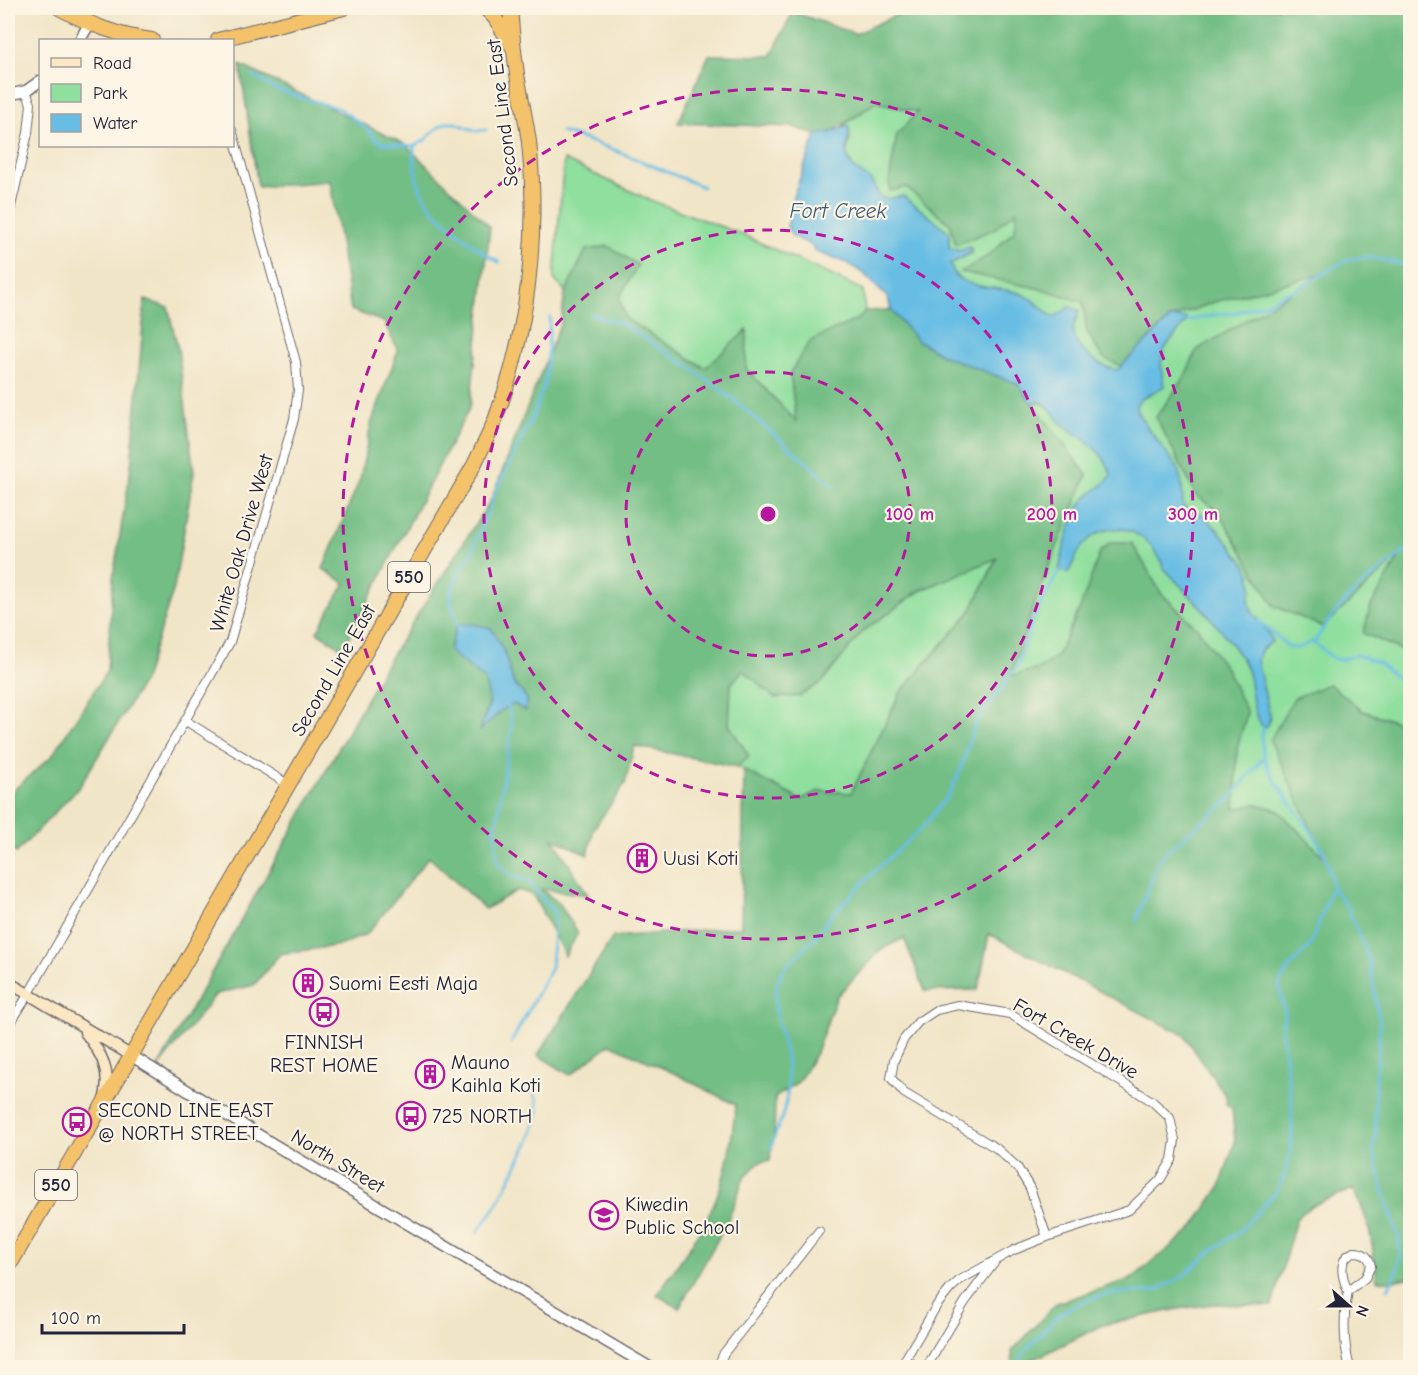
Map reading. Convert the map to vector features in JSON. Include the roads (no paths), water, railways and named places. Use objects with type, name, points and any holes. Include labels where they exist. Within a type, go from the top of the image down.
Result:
[{"type":"highway","points":[[58,8],[111,32],[147,39]]},
{"type":"highway","points":[[222,39],[344,8]]},
{"type":"highway","points":[[485,8],[495,18],[514,51]]},
{"type":"highway","name":"Second Line East","points":[[8,1268],[474,465],[495,420],[507,382],[524,308],[531,234],[532,181],[529,141],[514,51],[510,8]]},
{"type":"main road","name":"North Street","points":[[8,982],[132,1056]]},
{"type":"main road","points":[[81,1026],[102,1055],[105,1064],[108,1084],[104,1103]]},
{"type":"street","points":[[81,39],[89,24]]},
{"type":"street","points":[[8,95],[26,91],[39,82]]},
{"type":"street","points":[[8,219],[28,133],[31,104],[26,91]]},
{"type":"street","name":"White Oak Drive West","points":[[8,1027],[186,722],[230,642],[294,419],[298,390],[296,362],[234,137]]},
{"type":"street","points":[[186,722],[290,785]]},
{"type":"street","name":"Fort Creek Drive","points":[[900,1368],[937,1305],[951,1288],[971,1273],[1014,1250],[1129,1210],[1160,1180],[1172,1160],[1175,1140],[1170,1118],[1152,1101],[1010,1014],[958,1005],[936,1010],[918,1022],[904,1039],[894,1060],[891,1078],[904,1093],[996,1148],[1017,1167],[1030,1188],[1047,1237]]},
{"type":"street","name":"North Street","points":[[132,1056],[276,1145],[651,1368]]},
{"type":"street","points":[[717,1368],[724,1353],[819,1231]]},
{"type":"street","points":[[1348,1291],[1365,1278],[1370,1270],[1370,1261],[1359,1252],[1349,1254],[1343,1261],[1342,1271],[1348,1291],[1344,1330],[1350,1368]]},
{"type":"street","name":"Fort Creek Drive","points":[[926,1368],[965,1302],[996,1260]]},
{"type":"street","points":[[905,1359],[919,1368]]},
{"type":"water","name":"Fort Creek","points":[[849,126],[848,160],[871,182],[880,197],[889,199],[903,196],[949,232],[949,248],[960,251],[970,247],[972,252],[950,264],[955,276],[978,286],[1023,295],[1053,317],[1069,307],[1079,310],[1073,330],[1075,340],[1084,352],[1097,362],[1117,370],[1171,318],[1185,318],[1187,321],[1168,343],[1162,356],[1164,386],[1139,401],[1136,405],[1137,412],[1178,468],[1182,484],[1183,505],[1187,510],[1201,513],[1220,532],[1246,565],[1251,576],[1252,589],[1249,599],[1251,610],[1270,635],[1272,642],[1262,649],[1257,660],[1270,717],[1266,726],[1263,727],[1255,712],[1249,677],[1243,661],[1215,624],[1164,568],[1158,555],[1141,537],[1130,531],[1107,530],[1095,535],[1084,544],[1068,573],[1059,571],[1068,534],[1079,507],[1087,496],[1106,482],[1111,475],[1098,451],[1060,422],[1045,404],[1032,403],[1018,384],[942,355],[917,340],[891,310],[888,298],[863,273],[847,263],[816,252],[811,245],[792,236],[787,226],[792,211],[793,197],[816,135]]},
{"type":"water","points":[[457,624],[491,628],[503,649],[514,684],[527,698],[526,711],[514,704],[502,710],[480,731],[490,702],[485,680],[449,651]]},
{"type":"waterway","name":"Fort Creek","points":[[253,76],[277,90],[340,109],[383,143],[414,146],[424,141],[445,123],[455,123],[477,131],[486,130]]},
{"type":"waterway","name":"Fort Creek","points":[[561,132],[703,187]]},
{"type":"waterway","points":[[414,146],[417,177],[420,189],[428,203],[457,232],[499,262]]},
{"type":"waterway","points":[[1187,321],[1233,313],[1267,303],[1297,290],[1351,259],[1369,257],[1410,266]]},
{"type":"waterway","points":[[591,314],[622,324],[690,367],[733,399],[835,487]]},
{"type":"waterway","points":[[458,626],[451,604],[451,591],[463,565],[470,556],[496,491],[533,416],[546,379],[550,317]]},
{"type":"waterway","points":[[1314,643],[1334,614],[1357,590],[1410,548]]},
{"type":"waterway","points":[[771,1148],[783,1114],[787,1094],[787,1062],[775,1000],[783,970],[876,870],[923,827],[949,794],[959,774],[975,724],[1018,665],[1032,621],[1059,571]]},
{"type":"waterway","name":"Fort Creek","points":[[1259,621],[1289,647],[1299,648],[1311,642],[1314,643]]},
{"type":"waterway","name":"Fort Creek","points":[[1314,643],[1333,658],[1340,660],[1356,655],[1363,657],[1379,663],[1395,677],[1410,681]]},
{"type":"waterway","points":[[508,703],[512,725],[495,831],[498,863],[510,875],[528,881],[555,914],[551,968],[511,1043]]},
{"type":"waterway","points":[[1021,1368],[1022,1354],[1057,1317],[1071,1307],[1114,1293],[1155,1291],[1182,1277],[1214,1249],[1238,1233],[1276,1192],[1284,1176],[1291,1148],[1292,1128],[1291,1097],[1281,1029],[1285,1014],[1279,984],[1291,965],[1310,946],[1332,887],[1328,865],[1319,844],[1268,767],[1262,747],[1263,727]]},
{"type":"waterway","points":[[1136,921],[1158,862],[1167,851],[1229,800],[1264,757]]},
{"type":"waterway","points":[[1332,887],[1347,906],[1369,959],[1380,1024],[1375,1096],[1376,1137],[1373,1149],[1399,1239],[1400,1258],[1397,1271],[1388,1289]]},
{"type":"waterway","points":[[477,1233],[497,1205],[531,1137],[538,1112],[537,1100],[531,1085]]},
{"type":"place","name":"Uusi Koti","points":[[642,858]]},
{"type":"place","name":"Suomi Eesti Maja","points":[[308,983]]},
{"type":"place","name":"FINNISH REST HOME","points":[[324,1012]]},
{"type":"place","name":"Mauno Kaihla Koti","points":[[430,1074]]},
{"type":"place","name":"725 NORTH","points":[[411,1116]]},
{"type":"place","name":"SECOND LINE EAST @ NORTH STREET","points":[[77,1122]]},
{"type":"place","name":"Kiwedin Public School","points":[[604,1215]]}]
